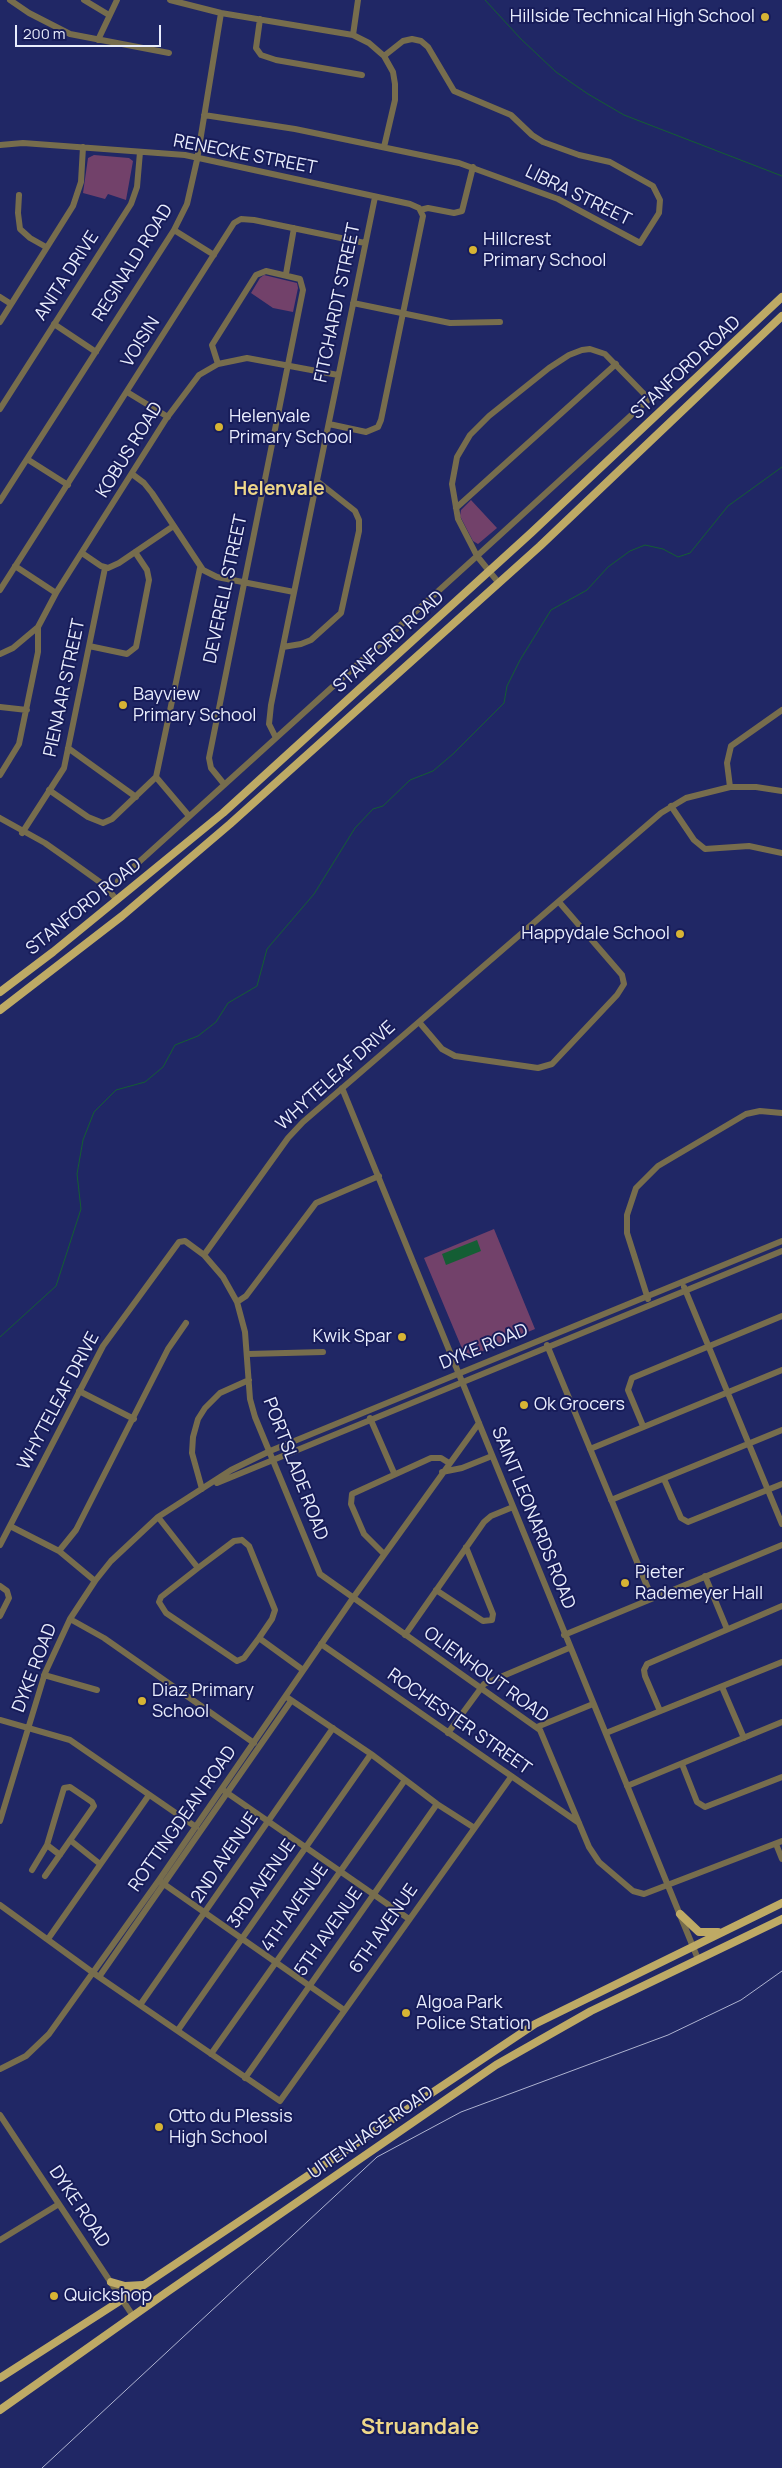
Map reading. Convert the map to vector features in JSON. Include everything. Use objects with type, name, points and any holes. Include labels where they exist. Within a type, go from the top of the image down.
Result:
[{"type":"main road","name":"STANFORD ROAD","points":[[0,992],[223,813],[492,569],[782,297]]},
{"type":"main road","name":"STANFORD ROAD","points":[[0,1010],[122,916],[230,824],[540,546],[782,316]]},
{"type":"main road","name":"UITENHAGE ROAD","points":[[0,2378],[123,2300],[510,2040],[603,1989],[782,1903]]},
{"type":"main road","points":[[680,1914],[699,1932],[721,1932]]},
{"type":"main road","name":"UITENHAGE ROAD","points":[[0,2410],[496,2065],[558,2028],[782,1920]]},
{"type":"main road","points":[[111,2282],[125,2286],[145,2284]]},
{"type":"street","points":[[10,0],[29,13],[70,34],[169,53]]},
{"type":"street","points":[[84,0],[109,15]]},
{"type":"street","points":[[98,40],[117,0]]},
{"type":"street","points":[[170,0],[221,13],[353,35],[369,43],[384,56],[393,72],[396,92],[384,147]]},
{"type":"street","points":[[353,35],[358,0]]},
{"type":"street","name":"REGINALD ROAD","points":[[0,501],[174,230],[191,194],[221,13]]},
{"type":"street","points":[[260,19],[256,48],[261,55],[276,60],[362,75]]},
{"type":"street","name":"LIBRA STREET","points":[[384,56],[403,41],[412,39],[421,41],[428,47],[449,86],[457,94],[508,113],[543,142],[578,155],[610,162],[630,173],[656,189],[661,210],[640,243],[558,199],[473,167]]},
{"type":"street","points":[[204,115],[295,129],[473,167]]},
{"type":"street","name":"RENECKE STREET","points":[[0,145],[23,143],[185,156],[410,204],[422,213],[428,208],[454,213],[462,211],[473,167]]},
{"type":"street","points":[[0,322],[77,195],[83,147]]},
{"type":"street","name":"ANITA DRIVE","points":[[0,409],[131,204],[137,187],[140,152]]},
{"type":"street","points":[[19,195],[18,213],[20,228],[30,238],[46,247]]},
{"type":"street","name":"FITCHARDT STREET","points":[[276,738],[269,721],[375,197]]},
{"type":"street","points":[[328,424],[366,432],[378,426],[383,413],[422,213]]},
{"type":"street","name":"VOISIN","points":[[0,590],[232,226],[241,219],[365,243]]},
{"type":"street","points":[[218,364],[212,345],[256,275],[266,271],[286,274],[294,228]]},
{"type":"street","points":[[174,230],[214,255]]},
{"type":"street","name":"DEVERELL STREET","points":[[224,784],[211,768],[209,758],[303,286],[300,279],[286,274]]},
{"type":"street","points":[[0,296],[11,304]]},
{"type":"street","points":[[353,303],[450,322],[500,322]]},
{"type":"street","points":[[54,324],[96,352]]},
{"type":"street","points":[[456,508],[616,364],[610,357],[600,351],[590,349],[575,352],[521,389],[489,416],[470,435],[457,457],[452,484],[456,508],[460,525],[474,549],[500,580]]},
{"type":"street","name":"KOBUS ROAD","points":[[0,654],[13,648],[38,627],[56,593],[168,417],[191,383],[204,370],[218,364],[247,358],[288,364],[338,375]]},
{"type":"street","name":"STANFORD ROAD","points":[[118,881],[649,399],[616,364]]},
{"type":"street","points":[[126,392],[168,417]]},
{"type":"street","points":[[27,459],[68,486]]},
{"type":"street","points":[[132,474],[144,483],[200,568],[211,574],[294,592]]},
{"type":"street","points":[[283,647],[306,642],[339,615],[344,606],[359,531],[358,516],[350,506],[317,481]]},
{"type":"street","points":[[82,553],[105,568],[119,563],[172,527]]},
{"type":"street","points":[[89,646],[127,654],[136,647],[149,577],[135,552]]},
{"type":"street","points":[[15,566],[56,593]]},
{"type":"street","name":"PIENAAR STREET","points":[[22,832],[64,768],[105,568]]},
{"type":"street","points":[[49,790],[100,824],[107,822],[156,777],[200,568]]},
{"type":"street","points":[[0,775],[17,749],[27,710],[39,647],[38,627]]},
{"type":"street","points":[[0,707],[27,710]]},
{"type":"street","points":[[730,787],[728,763],[731,746],[782,710]]},
{"type":"street","points":[[68,748],[136,796]]},
{"type":"street","points":[[156,777],[189,816]]},
{"type":"street","name":"WHYTELEAF DRIVE","points":[[0,1545],[103,1346],[179,1242],[185,1240],[204,1255],[288,1138],[342,1088],[671,806],[686,798],[730,787],[756,787],[782,791]]},
{"type":"street","points":[[671,806],[694,840],[705,849],[750,846],[782,853]]},
{"type":"street","points":[[0,818],[22,832],[45,843],[104,885],[117,900]]},
{"type":"street","points":[[419,1022],[445,1051],[455,1056],[538,1068],[552,1064],[617,995],[624,984],[622,975],[559,902]]},
{"type":"street","name":"SAINT LEONARDS ROAD","points":[[342,1088],[569,1648],[698,1959]]},
{"type":"street","points":[[650,1305],[627,1233],[627,1215],[636,1188],[658,1166],[746,1114],[760,1111],[782,1112]]},
{"type":"street","points":[[237,1302],[246,1296],[316,1203],[379,1176]]},
{"type":"street","name":"DYKE ROAD","points":[[0,1821],[44,1675],[70,1619],[94,1581],[130,1541],[158,1517],[231,1470],[270,1451],[782,1242]]},
{"type":"street","name":"DYKE ROAD","points":[[202,1489],[782,1251]]},
{"type":"street","name":"PORTSLADE ROAD","points":[[204,1255],[223,1277],[237,1302],[243,1320],[248,1354],[252,1408],[320,1574],[353,1598]]},
{"type":"street","points":[[682,1283],[782,1524]]},
{"type":"street","points":[[643,1426],[628,1390],[632,1378],[782,1316]]},
{"type":"street","points":[[59,1551],[76,1530],[168,1349],[186,1323]]},
{"type":"street","points":[[544,1340],[652,1598]]},
{"type":"street","points":[[248,1354],[323,1352]]},
{"type":"street","points":[[590,1448],[782,1370]]},
{"type":"street","points":[[202,1489],[192,1453],[193,1437],[198,1419],[210,1402],[220,1393],[249,1380]]},
{"type":"street","points":[[79,1391],[134,1419]]},
{"type":"street","points":[[368,1412],[394,1474]]},
{"type":"street","name":"ROTTINGDEAN ROAD","points":[[0,2069],[26,2056],[44,2040],[161,1882],[196,1827],[224,1790],[254,1742],[321,1644],[442,1472],[479,1423]]},
{"type":"street","points":[[611,1500],[782,1430]]},
{"type":"street","points":[[442,1472],[462,1468],[492,1456]]},
{"type":"street","points":[[384,1554],[364,1534],[350,1500],[354,1492],[435,1457],[449,1463]]},
{"type":"street","points":[[664,1479],[680,1518],[688,1522],[782,1484]]},
{"type":"street","points":[[405,1634],[487,1519],[513,1507]]},
{"type":"street","points":[[158,1517],[198,1568]]},
{"type":"street","points":[[10,1526],[59,1551],[94,1581]]},
{"type":"street","points":[[242,1540],[248,1544],[275,1610],[272,1619],[259,1638],[244,1658],[234,1660],[162,1610],[159,1602],[161,1597],[234,1541],[242,1540]]},
{"type":"street","points":[[564,1635],[782,1545]]},
{"type":"street","points":[[436,1590],[483,1621],[492,1620],[493,1614],[466,1547]]},
{"type":"street","points":[[705,1576],[727,1629]]},
{"type":"street","points":[[0,1586],[7,1591],[9,1598],[0,1616]]},
{"type":"street","name":"OLIENHOUT ROAD","points":[[353,1598],[537,1727],[545,1737],[589,1847],[599,1862],[633,1891],[644,1894],[779,1842]]},
{"type":"street","points":[[660,1712],[645,1676],[644,1670],[647,1664],[782,1606]]},
{"type":"street","points":[[70,1619],[104,1638],[254,1742]]},
{"type":"street","points":[[259,1638],[303,1670]]},
{"type":"street","name":"ROCHESTER STREET","points":[[321,1644],[580,1823]]},
{"type":"street","points":[[448,1733],[480,1687],[487,1682],[569,1648]]},
{"type":"street","points":[[606,1734],[782,1662]]},
{"type":"street","points":[[44,1675],[97,1690]]},
{"type":"street","points":[[722,1687],[744,1738]]},
{"type":"street","points":[[286,1696],[371,1754],[437,1804],[473,1827]]},
{"type":"street","points":[[99,1977],[224,1790],[292,1701]]},
{"type":"street","points":[[537,1727],[593,1704]]},
{"type":"street","points":[[0,1720],[65,1738],[76,1744],[196,1827]]},
{"type":"street","points":[[627,1786],[782,1722]]},
{"type":"street","name":"2ND AVENUE","points":[[140,2005],[206,1913],[333,1728]]},
{"type":"street","name":"3RD AVENUE","points":[[178,2030],[371,1754]]},
{"type":"street","points":[[682,1764],[697,1802],[705,1807],[782,1778]]},
{"type":"street","name":"6TH AVENUE","points":[[245,2078],[278,2100],[282,2100],[473,1827],[511,1776]]},
{"type":"street","name":"4TH AVENUE","points":[[211,2054],[405,1780]]},
{"type":"street","points":[[32,1870],[47,1845],[63,1790],[68,1786],[94,1805],[45,1876]]},
{"type":"street","points":[[224,1790],[409,1919]]},
{"type":"street","points":[[48,1939],[149,1795]]},
{"type":"street","name":"5TH AVENUE","points":[[245,2078],[437,1804]]},
{"type":"street","points":[[70,1840],[100,1864]]},
{"type":"street","points":[[779,1842],[782,1859]]},
{"type":"street","points":[[47,1845],[60,1855]]},
{"type":"street","points":[[161,1882],[344,2010]]},
{"type":"street","points":[[0,1905],[99,1977],[245,2078]]},
{"type":"street","name":"DYKE ROAD","points":[[0,2114],[133,2316]]},
{"type":"street","points":[[0,2240],[59,2204]]},
{"type":"shaded area","points":[[94,155],[129,158],[133,161],[126,200],[108,194],[105,199],[83,193],[88,158]]},
{"type":"shaded area","points":[[264,275],[297,283],[298,288],[293,312],[273,308],[251,293]]},
{"type":"shaded area","points":[[471,500],[497,528],[478,544],[473,541],[460,516],[461,510]]},
{"type":"shaded area","points":[[494,1229],[535,1329],[466,1358],[424,1258]]},
{"type":"shaded area","points":[[477,1240],[481,1251],[446,1265],[442,1254]]},
{"type":"waterway","points":[[485,0],[521,39],[556,72],[588,94],[624,115],[782,176]]},
{"type":"waterway","points":[[0,1337],[56,1286],[81,1209],[77,1174],[83,1140],[94,1112],[116,1090],[145,1082],[163,1067],[175,1045],[198,1036],[216,1022],[228,1003],[257,986],[267,949],[314,894],[355,828],[373,809],[383,806],[410,780],[433,771],[453,754],[504,703],[507,686],[520,660],[551,610],[587,590],[608,567],[630,551],[645,545],[663,549],[678,557],[690,553],[728,506],[782,467]]},
{"type":"railway","points":[[42,2468],[377,2157],[461,2112],[668,2035],[741,2000],[782,1971]]},
{"type":"place","name":"Hillside Technical High School","points":[[765,17]]},
{"type":"place","name":"Hillcrest Primary School","points":[[473,250]]},
{"type":"place","name":"Helenvale Primary School","points":[[219,427]]},
{"type":"place","name":"Bayview Primary School","points":[[123,705]]},
{"type":"place","name":"Happydale School","points":[[680,934]]},
{"type":"place","name":"Kwik Spar","points":[[402,1337]]},
{"type":"place","name":"Ok Grocers","points":[[524,1405]]},
{"type":"place","name":"Pieter Rademeyer Hall","points":[[625,1583]]},
{"type":"place","name":"Diaz Primary School","points":[[142,1701]]},
{"type":"place","name":"Algoa Park Police Station","points":[[406,2013]]},
{"type":"place","name":"Otto du Plessis High School","points":[[159,2127]]},
{"type":"place","name":"Quickshop","points":[[54,2296]]},
{"type":"district","name":"Helenvale","points":[[279,490]]},
{"type":"district","name":"Struandale","points":[[420,2428]]}]
